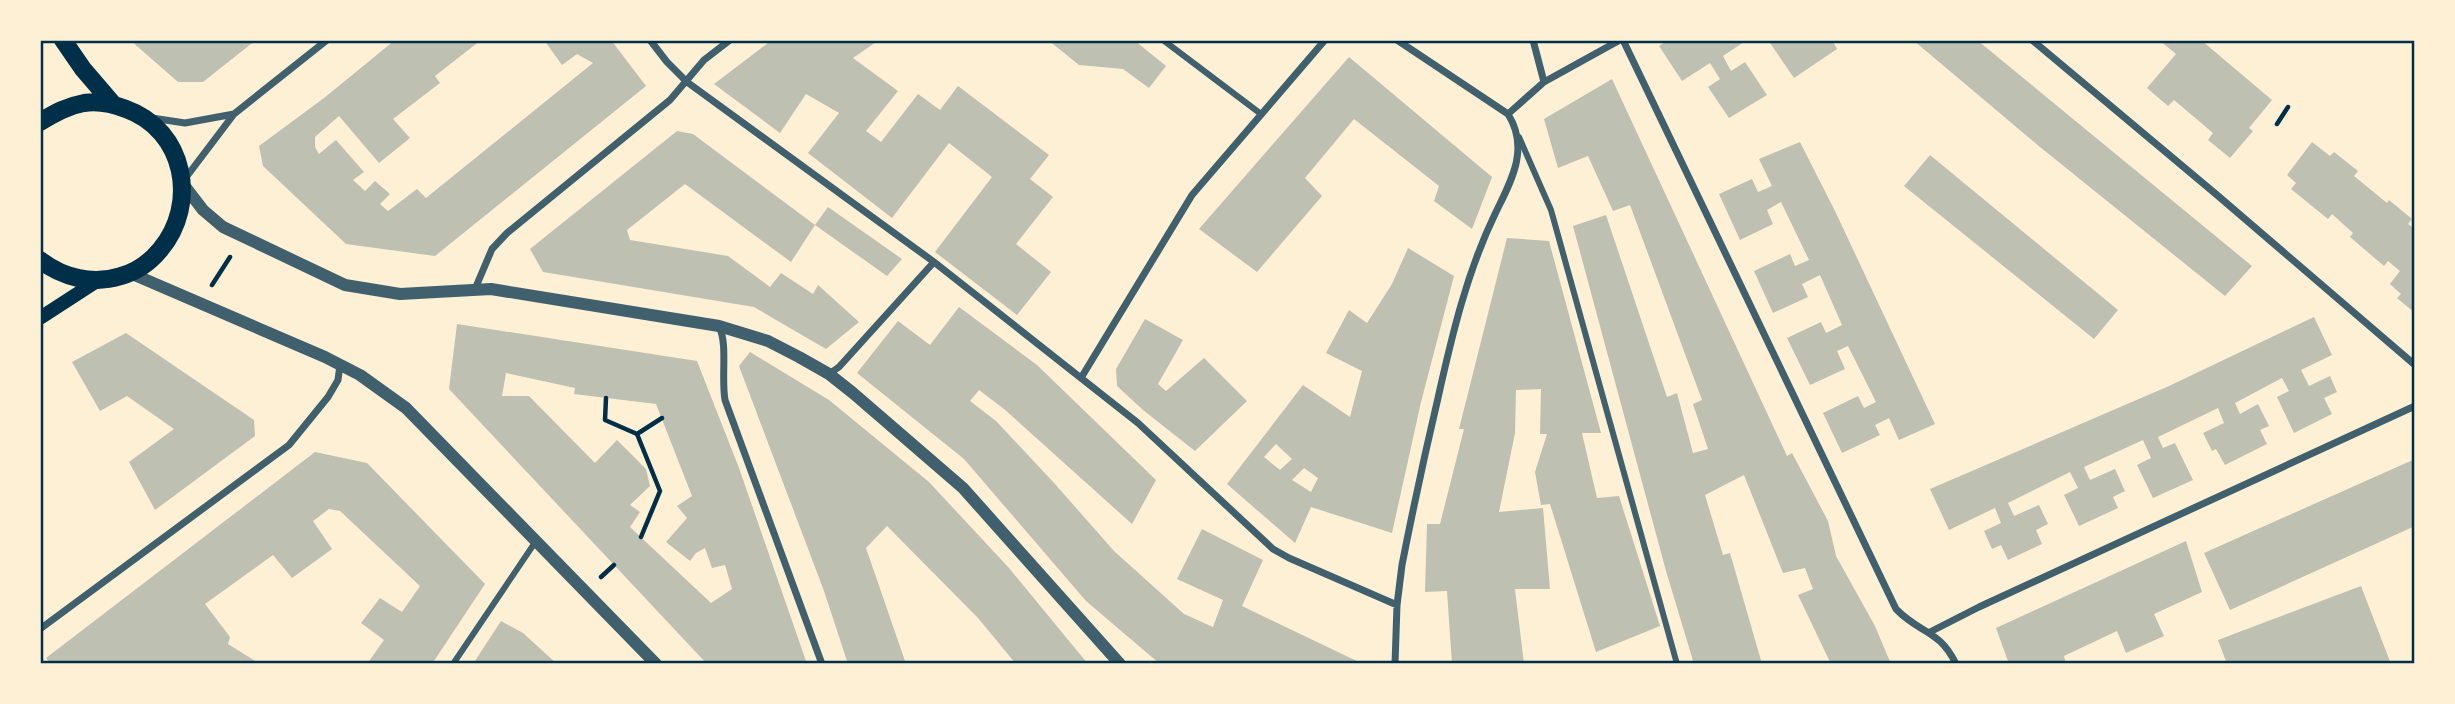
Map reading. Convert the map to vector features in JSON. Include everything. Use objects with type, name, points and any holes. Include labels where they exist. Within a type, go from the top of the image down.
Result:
[{"type":"main road","points":[[63,40],[113,104]]},
{"type":"main road","points":[[40,122],[61,109],[87,103],[113,104],[137,113],[158,128],[173,149],[183,183],[182,211],[171,237],[154,258],[130,274],[97,281],[40,318]]},
{"type":"main road","points":[[40,260],[54,271],[97,281]]},
{"type":"street","points":[[327,40],[234,114],[183,183],[203,210],[223,227],[345,285],[400,294],[491,289],[719,326],[768,341],[829,374],[963,488],[1120,664]]},
{"type":"street","points":[[650,40],[667,62],[688,82],[934,262],[1138,423],[1273,549],[1397,605]]},
{"type":"street","points":[[475,289],[492,249],[507,233],[670,100],[704,60],[730,40]]},
{"type":"street","points":[[1163,40],[1261,114]]},
{"type":"street","points":[[1081,378],[1192,195],[1325,40]]},
{"type":"street","points":[[1396,40],[1508,114],[1517,132],[1551,209],[1677,664]]},
{"type":"street","points":[[1533,40],[1544,82]]},
{"type":"street","points":[[1508,114],[1544,82],[1622,40],[1896,609],[1909,622],[1930,632],[1944,643],[1956,664]]},
{"type":"street","points":[[2032,40],[2415,365]]},
{"type":"street","points":[[137,113],[160,120],[185,122],[234,114]]},
{"type":"street","points":[[1395,664],[1397,605],[1402,565],[1456,317],[1486,232],[1514,173],[1519,156],[1517,132]]},
{"type":"street","points":[[829,374],[839,367],[934,262]]},
{"type":"street","points":[[130,274],[340,365],[360,375],[406,408],[656,664]]},
{"type":"street","points":[[719,326],[724,336],[722,385],[725,400],[822,664]]},
{"type":"street","points":[[40,629],[289,445],[328,397],[338,380],[340,365]]},
{"type":"street","points":[[1930,632],[2415,405]]},
{"type":"street","points":[[453,664],[537,540]]},
{"type":"path","points":[[2277,124],[2288,107]]},
{"type":"path","points":[[209,288],[232,254]]},
{"type":"path","points":[[606,398],[605,420],[637,434],[660,491],[641,537]]},
{"type":"path","points":[[637,434],[662,418]]},
{"type":"building","points":[[130,40],[256,40],[203,82],[178,82]]},
{"type":"building","points":[[395,40],[481,40],[435,76],[440,83],[393,119],[410,138],[379,163],[339,116],[315,137],[315,147],[319,154],[336,140],[364,172],[353,180],[365,191],[375,181],[390,194],[380,204],[388,211],[417,189],[426,198],[593,63],[577,54],[562,65],[544,40],[611,40],[646,86],[435,256],[346,244],[263,166],[259,146]]},
{"type":"building","points":[[772,40],[879,40],[853,58],[898,91],[866,131],[881,142],[918,94],[940,110],[958,86],[1049,155],[1030,179],[1053,197],[1016,244],[1051,272],[1017,315],[935,252],[992,177],[949,143],[892,218],[808,153],[839,113],[806,94],[780,133],[714,84]]},
{"type":"building","points":[[1048,40],[1134,40],[1166,66],[1149,88],[1123,69],[1079,65]]},
{"type":"building","points":[[1668,40],[1747,40],[1723,56],[1731,71],[1745,62],[1767,95],[1729,118],[1708,87],[1720,79],[1710,63],[1682,81],[1659,46]]},
{"type":"building","points":[[1775,40],[1832,40],[1837,49],[1794,78],[1770,43]]},
{"type":"building","points":[[1913,40],[1977,40],[2252,266],[2225,296],[2040,147]]},
{"type":"building","points":[[2159,40],[2201,40],[2272,100],[2249,128],[2253,131],[2230,158],[2208,140],[2213,133],[2174,100],[2168,106],[2147,88],[2176,54]]},
{"type":"building","points":[[1349,57],[1492,177],[1472,229],[1434,201],[1439,186],[1354,119],[1305,178],[1322,196],[1257,272],[1199,229]]},
{"type":"building","points":[[1612,79],[1787,456],[1792,453],[1828,521],[1836,556],[1875,626],[1891,664],[1825,664],[1830,662],[1798,595],[1813,589],[1805,568],[1783,573],[1744,475],[1705,495],[1723,555],[1730,553],[1762,664],[1694,664],[1666,571],[1573,226],[1606,215],[1667,397],[1677,393],[1693,453],[1708,449],[1693,404],[1702,400],[1630,205],[1613,211],[1588,156],[1558,168],[1544,119]]},
{"type":"building","points":[[677,131],[693,134],[815,225],[791,262],[685,184],[627,230],[630,240],[728,256],[770,287],[781,273],[813,294],[818,285],[859,322],[826,349],[754,307],[543,272],[530,249]]},
{"type":"building","points":[[1800,142],[1935,424],[1899,440],[1889,418],[1875,425],[1880,435],[1842,453],[1823,413],[1858,396],[1864,408],[1876,402],[1848,346],[1837,351],[1845,369],[1810,385],[1787,338],[1821,322],[1826,333],[1842,325],[1820,275],[1802,284],[1808,297],[1773,313],[1754,271],[1790,254],[1795,266],[1809,260],[1781,202],[1767,210],[1773,224],[1740,240],[1719,194],[1752,179],[1758,192],[1772,186],[1759,159]]},
{"type":"building","points":[[2312,142],[2330,156],[2334,152],[2358,171],[2354,176],[2412,219],[2408,224],[2415,229],[2415,313],[2397,298],[2401,294],[2390,284],[2400,271],[2388,261],[2384,266],[2350,237],[2353,233],[2332,214],[2328,219],[2291,189],[2296,183],[2287,175]]},
{"type":"building","points":[[1930,155],[2118,310],[2094,339],[1904,186]]},
{"type":"building","points":[[828,207],[902,259],[887,276],[815,225]]},
{"type":"building","points":[[1507,238],[1549,241],[1601,433],[1582,433],[1597,498],[1619,496],[1660,626],[1596,652],[1550,504],[1541,505],[1535,472],[1547,434],[1540,434],[1541,389],[1516,390],[1515,433],[1499,512],[1543,508],[1550,589],[1515,589],[1524,664],[1452,664],[1447,591],[1425,592],[1427,524],[1440,524],[1464,429],[1459,429]]},
{"type":"building","points":[[1408,248],[1454,276],[1421,402],[1392,533],[1311,507],[1295,543],[1227,484],[1303,385],[1350,417],[1362,371],[1326,353],[1349,310],[1367,323],[1392,284]],"holes":[[[1276,444],[1292,459],[1280,470],[1264,457]],[[1304,468],[1318,478],[1311,492],[1292,480]]]},
{"type":"building","points":[[959,307],[1037,365],[1156,480],[1132,524],[1004,409],[979,390],[970,401],[996,421],[1114,551],[1184,614],[1213,627],[1223,600],[1177,579],[1202,529],[1263,560],[1242,606],[1363,664],[1160,664],[1086,601],[964,459],[857,373],[898,321],[930,345]]},
{"type":"building","points":[[2314,317],[2332,355],[2301,370],[2309,386],[2330,376],[2337,392],[2324,398],[2332,414],[2294,433],[2277,397],[2289,391],[2282,378],[2235,403],[2240,414],[2258,404],[2269,426],[2260,430],[2267,444],[2225,465],[2216,449],[2212,451],[2203,433],[2224,423],[2218,408],[2158,437],[2163,448],[2175,443],[2193,480],[2153,498],[2137,465],[2151,458],[2143,440],[2084,467],[2090,480],[2115,469],[2125,491],[2113,497],[2118,508],[2079,526],[2064,495],[2078,488],[2070,472],[2008,503],[2014,516],[2039,505],[2048,524],[2036,530],[2042,544],[2008,560],[2001,545],[1992,549],[1984,531],[2001,523],[1995,508],[1949,530],[1930,489],[2169,386]]},
{"type":"building","points":[[1145,319],[1183,340],[1158,384],[1166,391],[1204,358],[1247,401],[1195,451],[1117,386],[1116,369]]},
{"type":"building","points":[[457,324],[697,361],[739,468],[807,664],[707,664],[449,389]],"holes":[[[506,373],[575,388],[574,394],[656,404],[692,496],[677,506],[687,518],[666,542],[690,561],[696,553],[705,548],[712,568],[725,565],[732,589],[711,603],[630,527],[640,512],[630,505],[650,486],[646,469],[617,440],[595,463],[529,396],[502,396]]]},
{"type":"building","points":[[126,333],[254,420],[255,436],[155,510],[129,462],[174,429],[127,396],[100,411],[72,362]]},
{"type":"building","points":[[750,352],[829,400],[929,482],[1009,568],[1088,664],[1016,664],[978,618],[887,526],[866,548],[906,664],[848,664],[824,591],[739,366]]},
{"type":"building","points":[[315,452],[367,463],[485,584],[432,664],[367,664],[384,640],[361,623],[380,598],[402,612],[420,586],[340,511],[329,509],[313,521],[332,549],[292,578],[273,555],[205,604],[230,637],[228,644],[260,664],[51,664],[46,658]]},
{"type":"building","points":[[2415,459],[2415,526],[2230,610],[2204,553]]},
{"type":"building","points":[[2186,541],[2202,592],[2154,614],[2164,636],[2126,653],[2117,631],[2064,656],[2066,664],[2009,664],[1996,628]]},
{"type":"building","points":[[2361,586],[2391,664],[2227,664],[2218,640]]},
{"type":"building","points":[[501,621],[523,633],[557,664],[473,664]]}]
